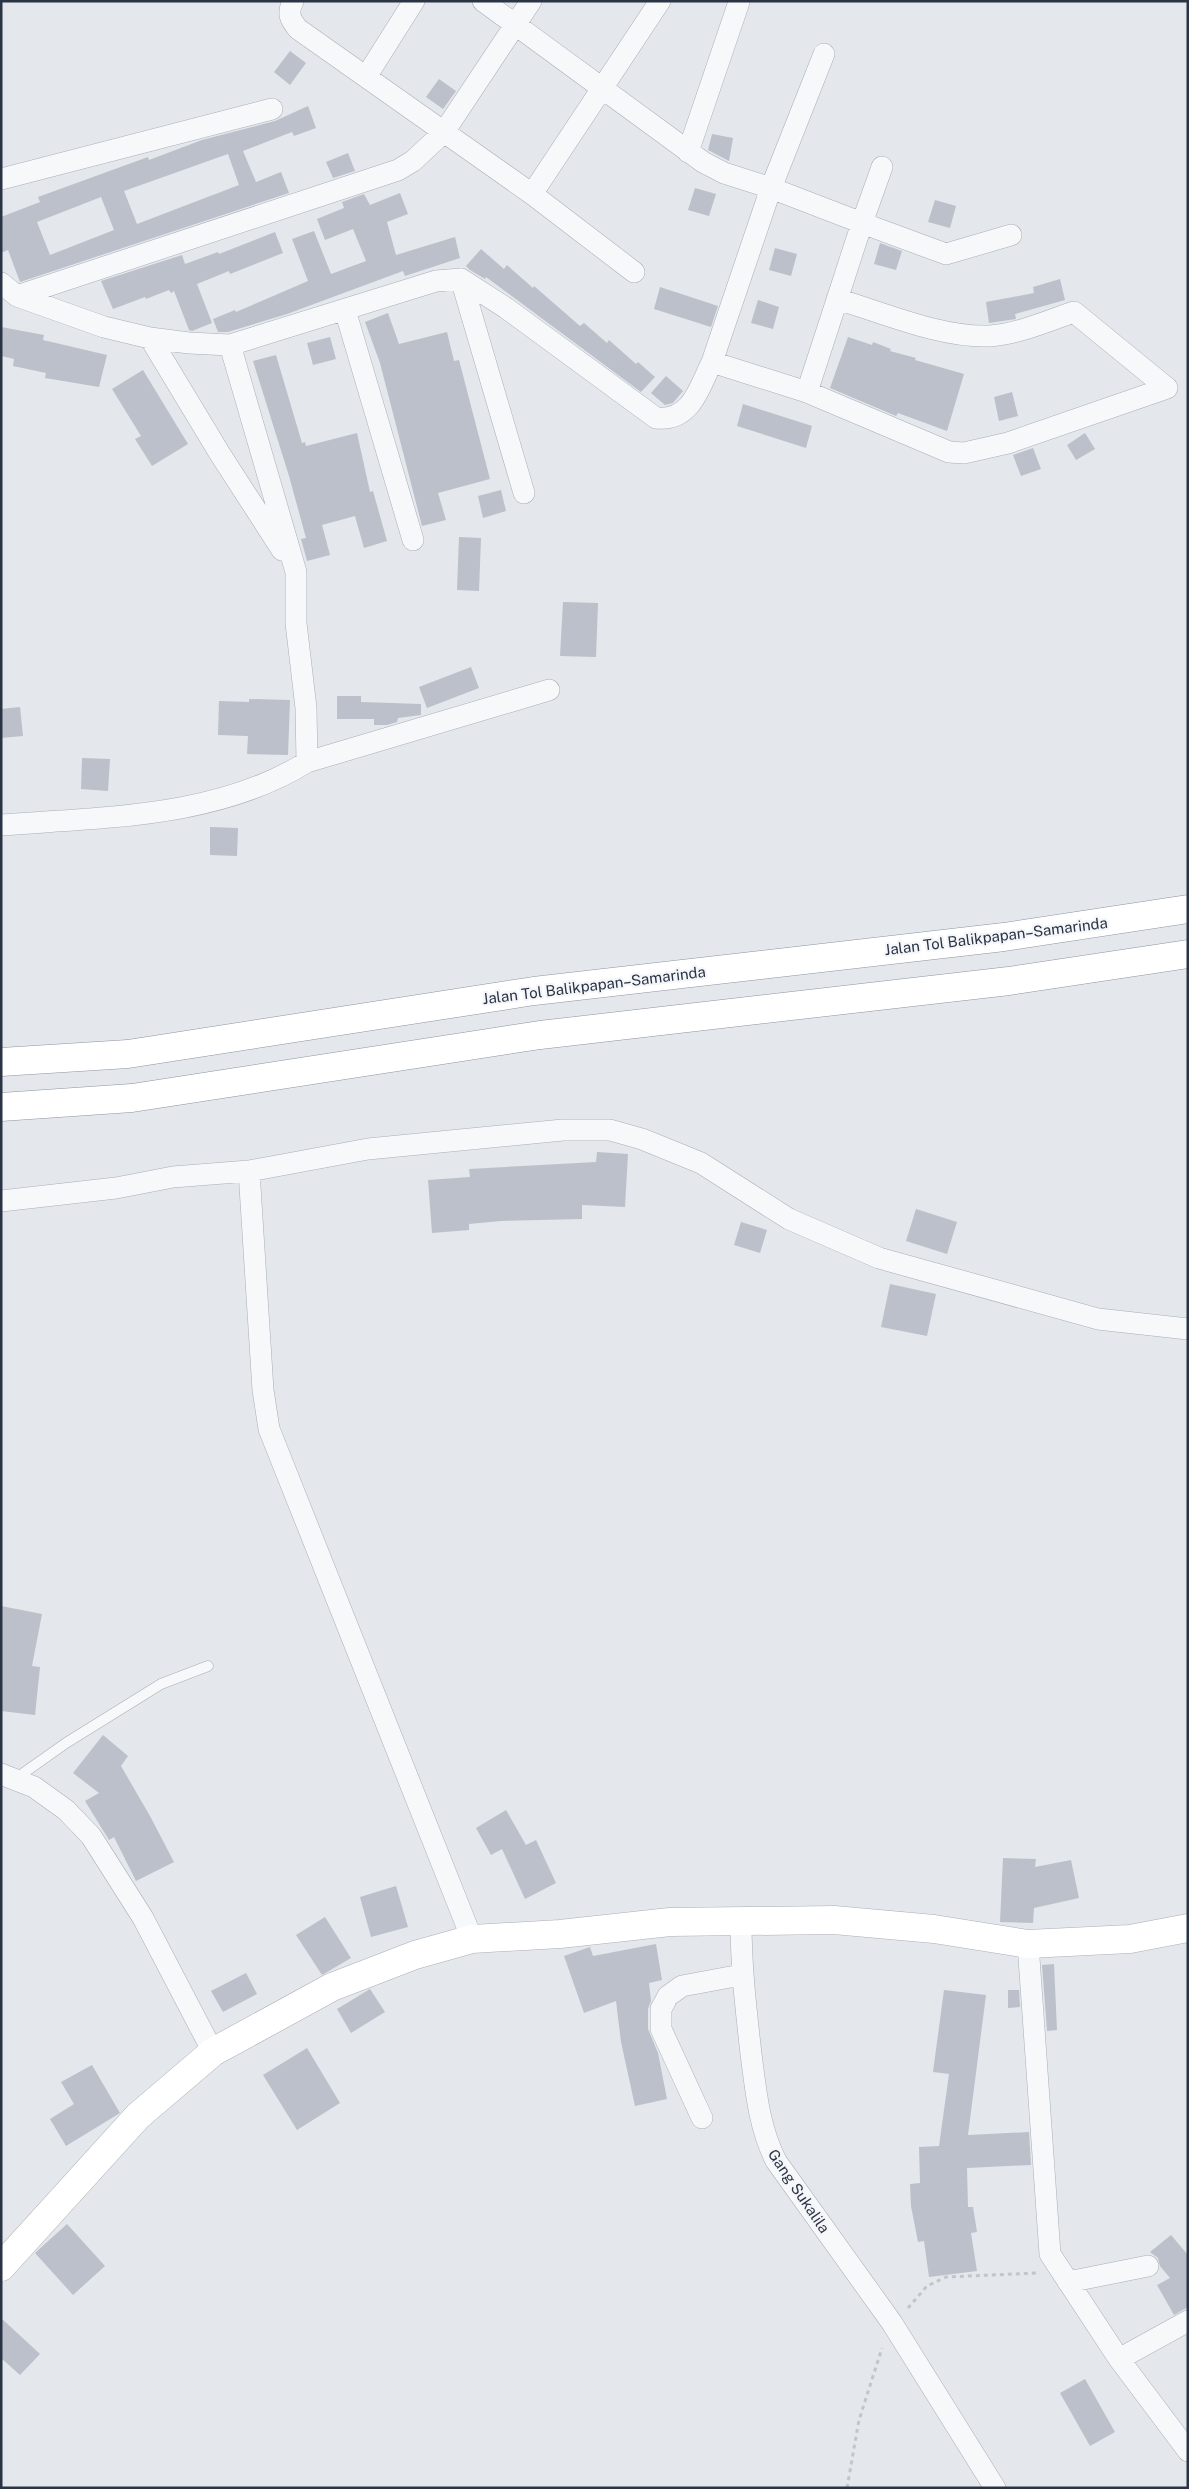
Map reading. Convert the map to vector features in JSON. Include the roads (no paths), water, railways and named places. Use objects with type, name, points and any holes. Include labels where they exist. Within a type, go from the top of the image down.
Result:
[{"type":"main road","name":"Jalan Tol Balikpapan–Samarinda","points":[[1,1062],[128,1054],[534,991],[1004,937],[1188,909]]},
{"type":"main road","points":[[1,1107],[132,1098],[540,1035],[1009,981],[1188,954]]},
{"type":"main road","points":[[1,2267],[138,2116],[213,2052],[332,1987],[415,1955],[472,1939],[560,1934],[670,1922],[834,1920],[934,1928],[1028,1944],[1130,1939],[1188,1928]]},
{"type":"street","points":[[294,1],[289,9],[290,18],[298,29],[532,194],[634,272]]},
{"type":"street","points":[[366,77],[414,1]]},
{"type":"street","points":[[483,1],[688,152],[724,173],[771,188],[946,254],[1011,236]]},
{"type":"street","points":[[9,290],[376,179],[398,170],[413,161],[444,132],[531,1]]},
{"type":"street","points":[[532,194],[660,1]]},
{"type":"street","points":[[688,152],[739,2]]},
{"type":"street","points":[[9,290],[104,327],[150,338],[230,345],[436,281],[461,279],[506,308],[656,418],[670,419],[682,413],[692,401],[712,362],[771,188],[824,54]]},
{"type":"street","points":[[1,179],[272,109]]},
{"type":"street","points":[[807,392],[882,167]]},
{"type":"street","points":[[461,279],[524,493]]},
{"type":"street","points":[[712,362],[807,392],[949,452],[964,452],[1008,443],[1167,388],[1074,312],[1022,330],[990,336],[968,335],[946,332],[837,298]]},
{"type":"street","points":[[345,310],[413,540]]},
{"type":"street","points":[[150,338],[220,454],[296,572]]},
{"type":"street","points":[[230,345],[296,572],[296,623],[306,708],[307,762]]},
{"type":"street","points":[[1,825],[169,811],[232,796],[282,777],[307,762],[549,690]]},
{"type":"street","points":[[1,1202],[116,1188],[173,1177],[249,1171],[368,1149],[563,1130],[610,1130],[642,1139],[701,1162],[789,1219],[879,1258],[1098,1319],[1188,1329]]},
{"type":"street","points":[[249,1171],[263,1390],[269,1429],[472,1939]]},
{"type":"street","points":[[8,1776],[34,1787],[66,1810],[91,1836],[143,1918],[213,2052]]},
{"type":"street","name":"Gang Sukalila","points":[[741,1922],[741,1975],[760,2117],[766,2141],[776,2161],[892,2323],[995,2488]]},
{"type":"street","points":[[1028,1944],[1048,2244],[1052,2259],[1119,2359],[1178,2431],[1188,2451]]},
{"type":"street","points":[[702,2118],[661,2029],[661,2009],[668,1996],[682,1986],[741,1975]]},
{"type":"street","points":[[1068,2282],[1148,2266]]},
{"type":"street","points":[[1119,2359],[1188,2321]]},
{"type":"lane","points":[[8,1776],[66,1743],[161,1684],[208,1666]]}]
